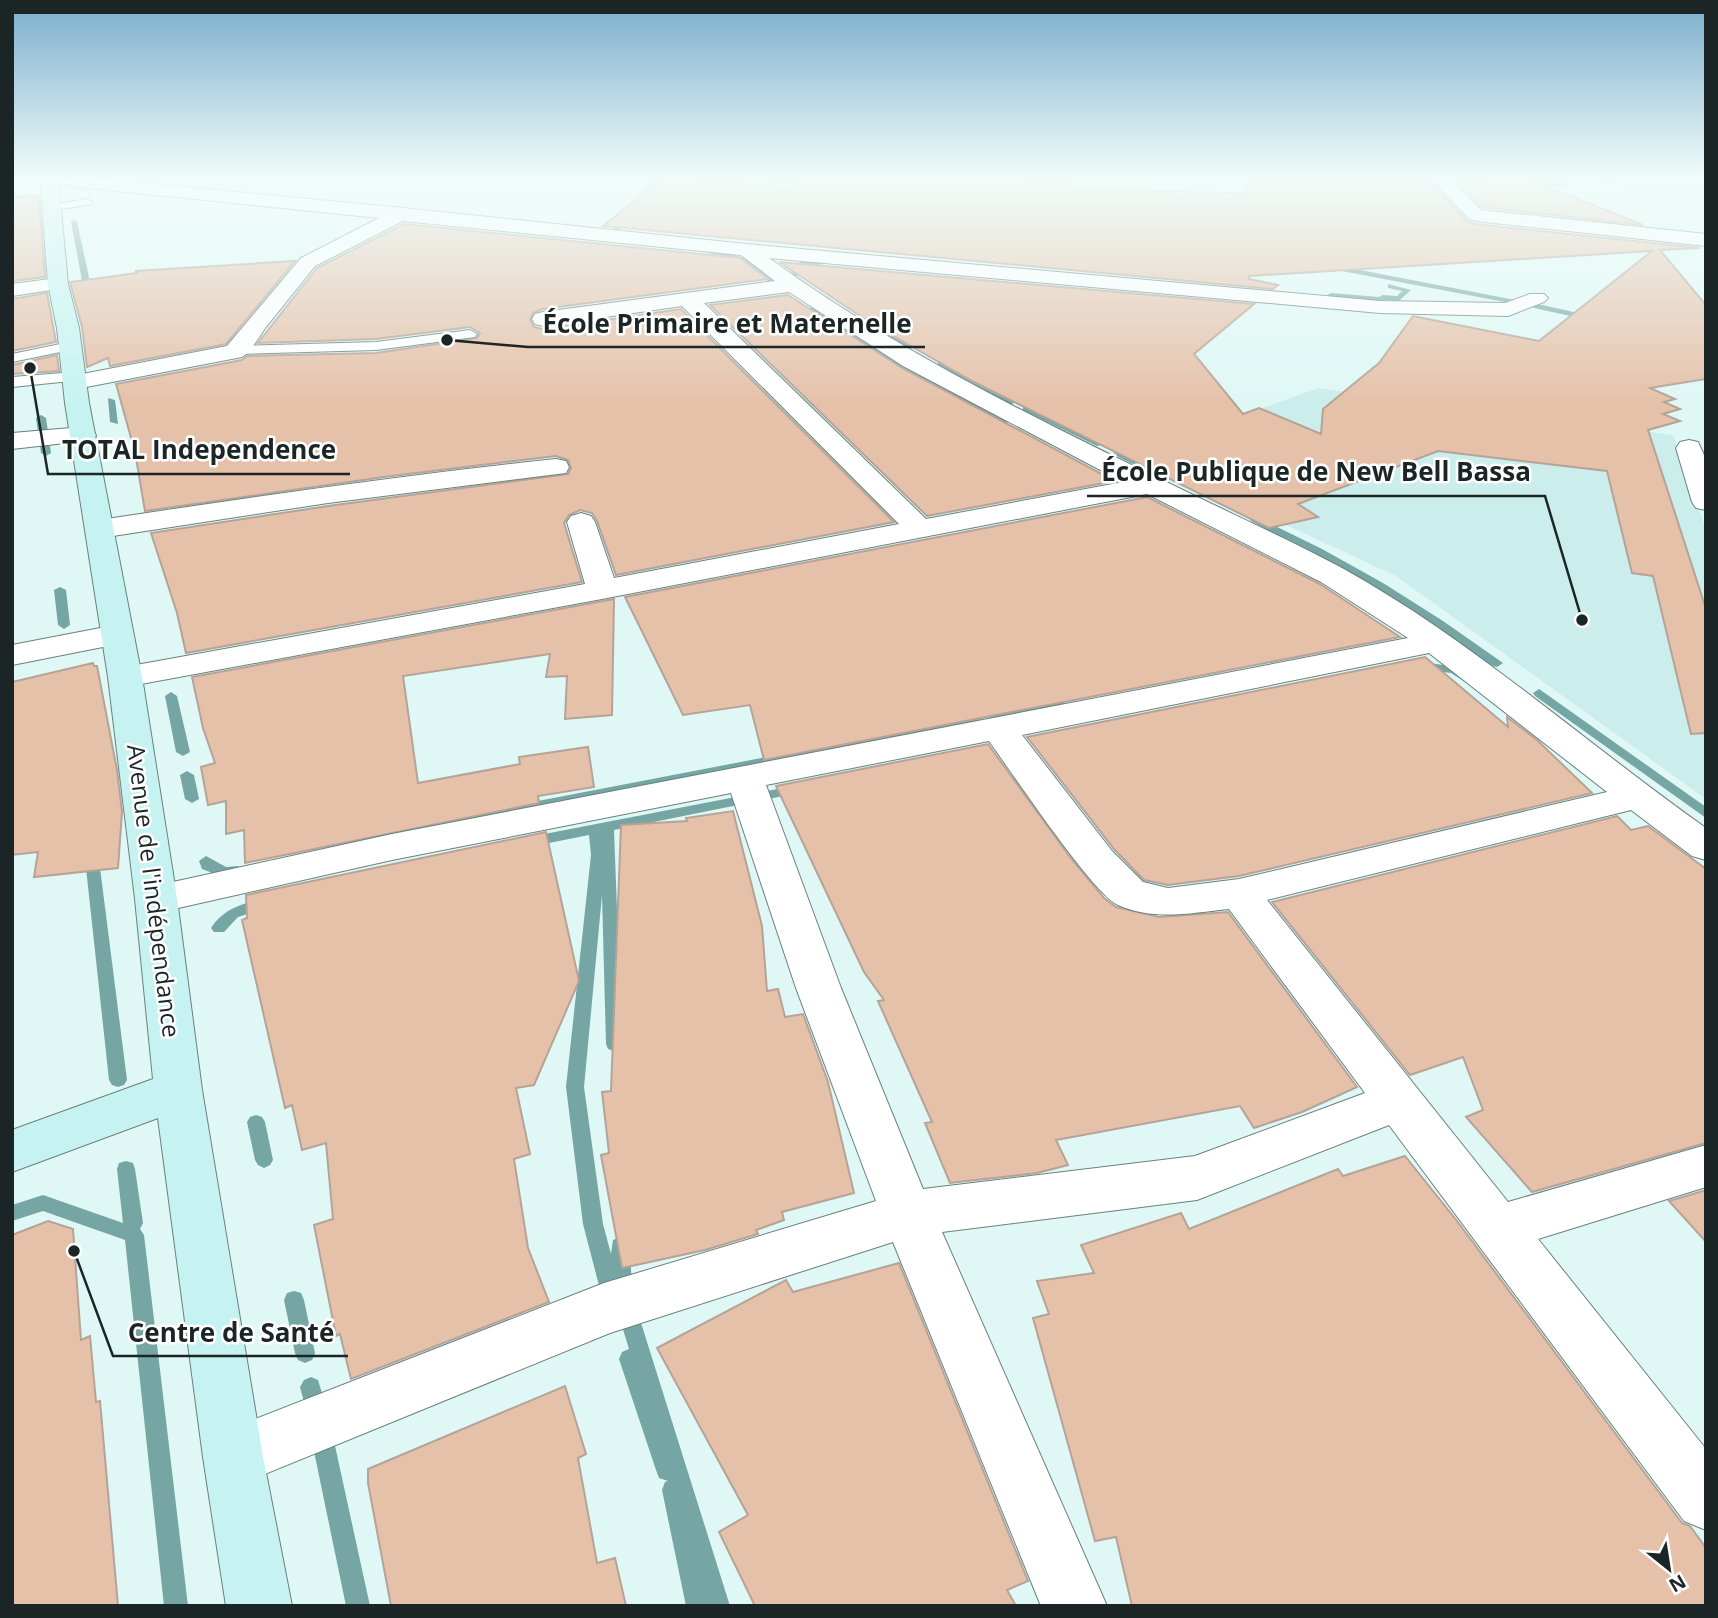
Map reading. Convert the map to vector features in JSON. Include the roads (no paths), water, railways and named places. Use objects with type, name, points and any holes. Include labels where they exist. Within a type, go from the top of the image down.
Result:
[{"type":"main road","name":"Avenue de l'indépendance","points":[[58,254],[58,284],[125,677],[156,899],[178,1090],[233,1457],[259,1606]]},
{"type":"main road","points":[[12,1151],[178,1090]]},
{"type":"street","points":[[74,368],[219,356],[238,349],[308,262],[322,254]]},
{"type":"street","points":[[751,254],[792,285],[910,361],[1150,485],[1298,557],[1357,590],[1436,642],[1636,797],[1706,847]]},
{"type":"street","points":[[785,254],[1380,307],[1508,310],[1537,298]]},
{"type":"street","points":[[12,290],[58,284]]},
{"type":"street","points":[[543,319],[792,285]]},
{"type":"street","points":[[688,300],[919,528]]},
{"type":"street","points":[[12,441],[83,435]]},
{"type":"street","points":[[1689,448],[1706,502]]},
{"type":"street","points":[[100,529],[337,492],[556,467]]},
{"type":"street","points":[[125,677],[602,590],[1150,485]]},
{"type":"street","points":[[581,522],[602,590]]},
{"type":"street","points":[[12,655],[116,635]]},
{"type":"street","points":[[156,899],[392,848],[1436,642]]},
{"type":"street","points":[[998,728],[1098,861],[1130,894],[1168,902],[1239,893],[1636,797]]},
{"type":"street","points":[[745,778],[802,946],[908,1214],[1074,1606]]},
{"type":"street","points":[[1239,893],[1706,1499]]},
{"type":"street","points":[[233,1457],[604,1309],[908,1214],[1197,1178],[1397,1101]]},
{"type":"street","points":[[1497,1228],[1706,1166]]},
{"type":"lane","points":[[238,349],[376,346],[470,334]]},
{"type":"lane","points":[[12,358],[74,368]]},
{"type":"lane","points":[[12,382],[74,368]]},
{"type":"waterway","points":[[80,254],[89,296]]},
{"type":"waterway","points":[[720,254],[743,260],[781,286]]},
{"type":"waterway","points":[[798,274],[792,268],[804,262],[827,262]]},
{"type":"waterway","points":[[1329,266],[1510,301]]},
{"type":"waterway","points":[[1331,295],[1399,299],[1407,290],[1391,286]]},
{"type":"waterway","points":[[1537,306],[1589,318]]},
{"type":"waterway","points":[[814,308],[893,360],[1008,421]]},
{"type":"waterway","points":[[867,319],[910,347]]},
{"type":"waterway","points":[[941,364],[1014,402]]},
{"type":"waterway","points":[[111,400],[115,422]]},
{"type":"waterway","points":[[1026,408],[1100,444]]},
{"type":"waterway","points":[[41,418],[46,453]]},
{"type":"waterway","points":[[1118,453],[1148,468]]},
{"type":"waterway","points":[[1255,519],[1379,586],[1497,663]]},
{"type":"waterway","points":[[60,590],[64,625]]},
{"type":"waterway","points":[[1421,666],[1454,670],[1467,679]]},
{"type":"waterway","points":[[1539,693],[1706,814]]},
{"type":"waterway","points":[[171,696],[183,752]]},
{"type":"waterway","points":[[995,718],[1059,705]]},
{"type":"waterway","points":[[454,822],[975,721]]},
{"type":"waterway","points":[[187,775],[192,799]]},
{"type":"waterway","points":[[596,829],[798,789]]},
{"type":"waterway","points":[[529,842],[596,829]]},
{"type":"waterway","points":[[596,829],[598,855],[575,1087],[593,1224],[612,1297]]},
{"type":"waterway","points":[[607,829],[614,1044]]},
{"type":"waterway","points":[[206,861],[207,865],[225,872],[238,871]]},
{"type":"waterway","points":[[93,868],[118,1080]]},
{"type":"waterway","points":[[219,928],[233,913],[264,903]]},
{"type":"waterway","points":[[256,1122],[264,1160]]},
{"type":"waterway","points":[[126,1169],[133,1223]]},
{"type":"waterway","points":[[12,1213],[43,1203],[126,1232]]},
{"type":"waterway","points":[[134,1235],[176,1606]]},
{"type":"waterway","points":[[620,1246],[622,1291]]},
{"type":"waterway","points":[[294,1300],[305,1353]]},
{"type":"waterway","points":[[632,1326],[718,1606]]},
{"type":"waterway","points":[[629,1359],[667,1470]]},
{"type":"waterway","points":[[311,1387],[317,1413]]},
{"type":"waterway","points":[[321,1432],[358,1606]]},
{"type":"waterway","points":[[673,1490],[698,1606]]},
{"type":"place","name":"École Primaire et Maternelle","points":[[447,340]]},
{"type":"place","name":"TOTAL Independence","points":[[30,368]]},
{"type":"place","name":"École Publique de New Bell Bassa","points":[[1582,620]]},
{"type":"place","name":"Centre de Santé","points":[[74,1251]]}]
